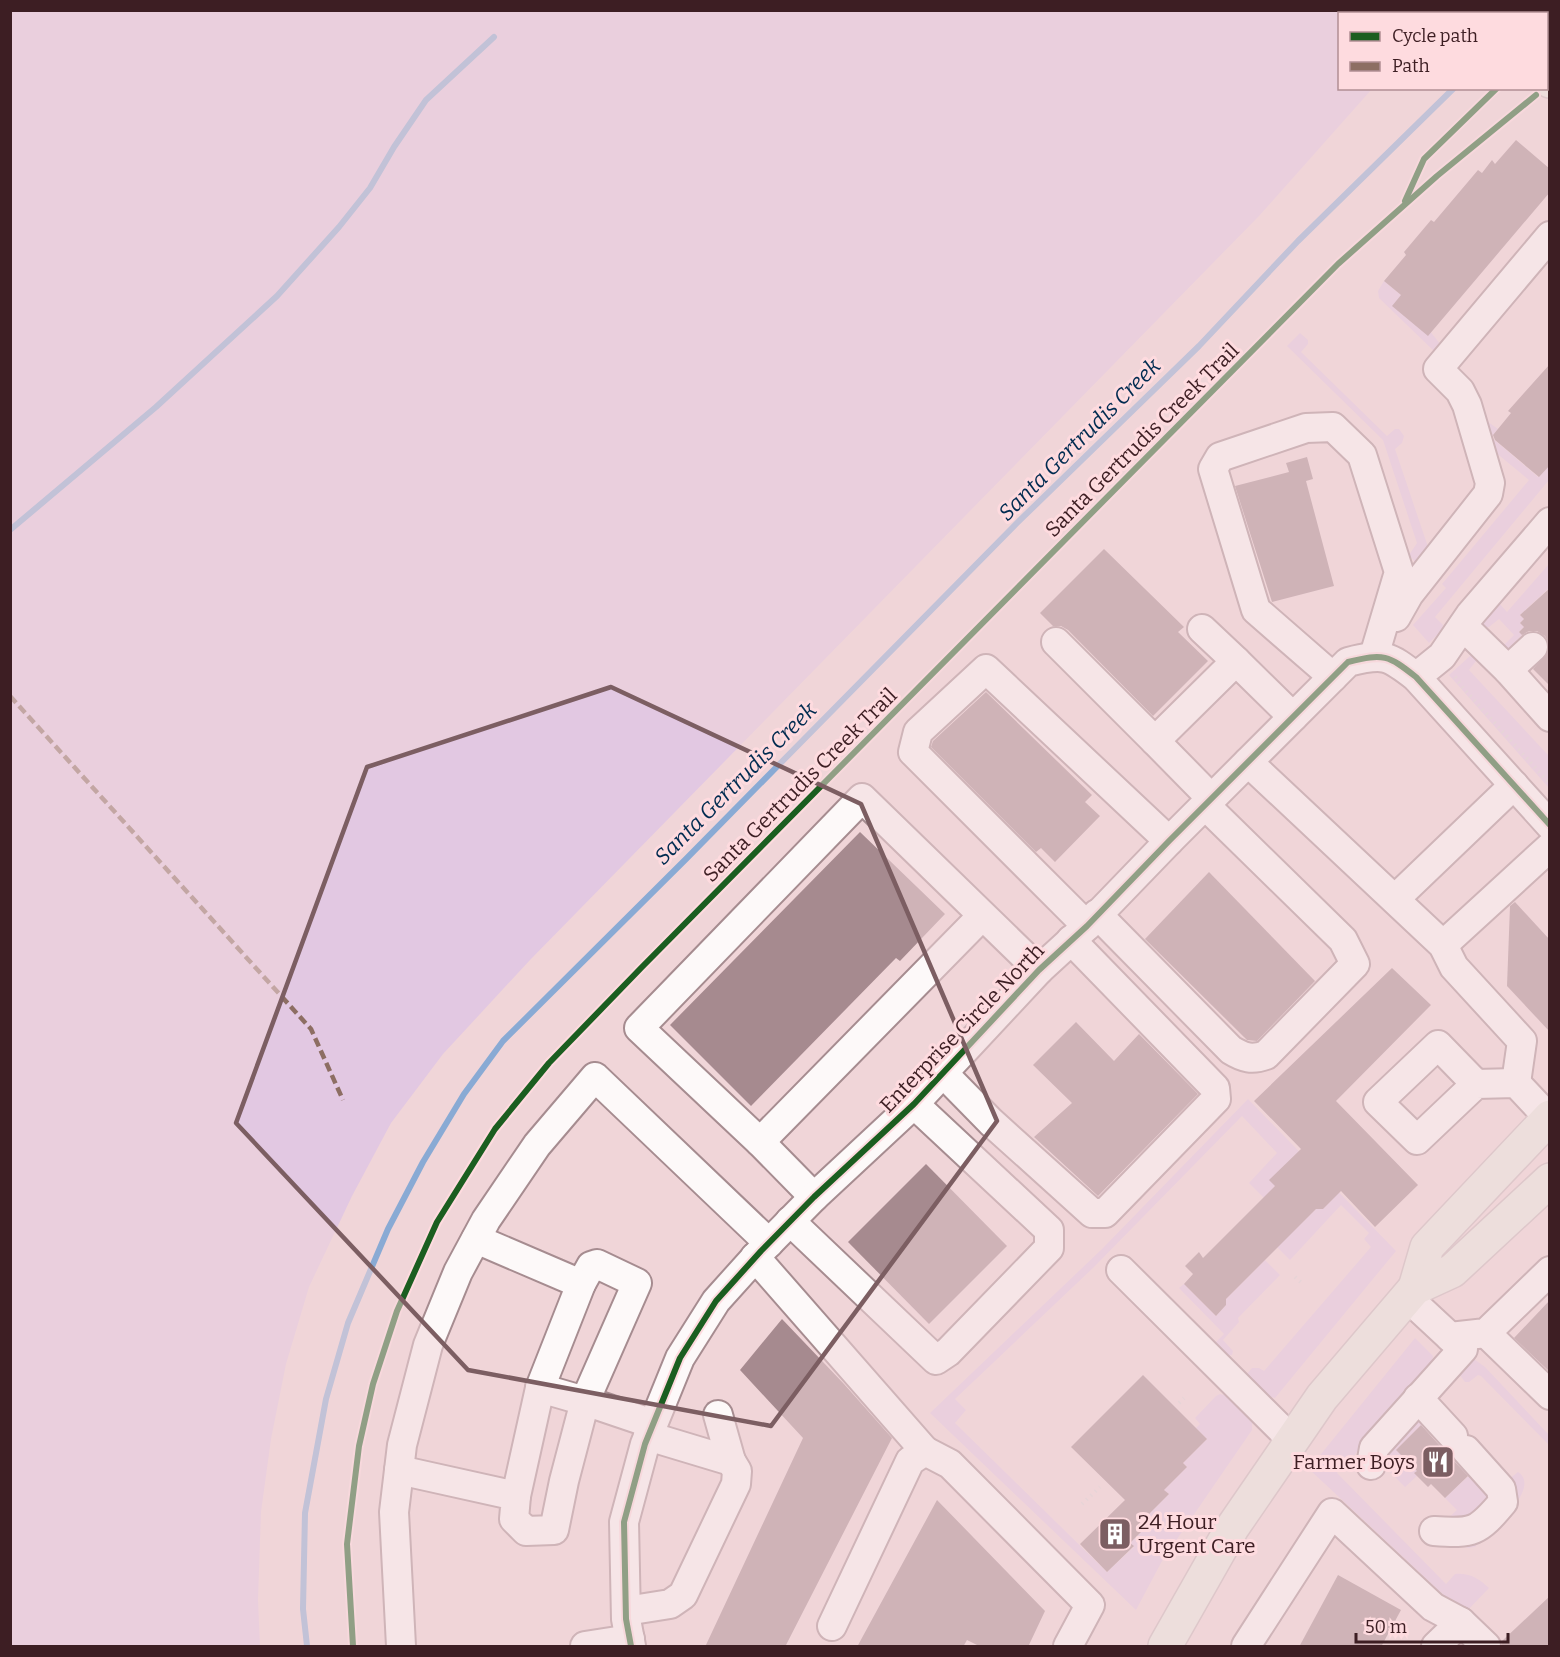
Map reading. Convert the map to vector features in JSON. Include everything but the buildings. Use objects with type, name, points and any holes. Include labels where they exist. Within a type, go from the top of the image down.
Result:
[{"type":"main road","points":[[1411,1293],[1427,1246],[1549,1118]]},
{"type":"main road","points":[[1165,1647],[1232,1528],[1322,1397],[1411,1293],[1452,1271],[1550,1180]]},
{"type":"street","points":[[1374,656],[1409,594],[1488,494],[1490,483],[1467,405],[1460,391],[1438,369],[1550,236]]},
{"type":"street","points":[[1333,677],[1256,610],[1213,469],[1220,457],[1306,428],[1333,427],[1362,454],[1399,572],[1374,656]]},
{"type":"street","points":[[1416,677],[1442,656],[1470,615],[1550,522]]},
{"type":"street","points":[[1463,626],[1508,670],[1550,717]]},
{"type":"street","points":[[1202,629],[1293,717]]},
{"type":"street","points":[[1056,642],[1155,741],[1208,802],[1343,940],[1355,964],[1266,1055],[1256,1059],[1242,1057],[1231,1050],[1085,927],[913,752],[918,732],[986,669],[1169,840]]},
{"type":"street","points":[[1508,670],[1533,646]]},
{"type":"street","points":[[1374,656],[1395,660],[1416,677],[1550,825]]},
{"type":"street","name":"Enterprise Circle North","points":[[630,1643],[626,1611],[624,1521],[651,1430],[680,1358],[716,1301],[790,1221],[914,1104],[1039,970],[1085,927],[1348,662],[1374,656]]},
{"type":"street","points":[[1155,741],[1236,661]]},
{"type":"street","points":[[1248,762],[1443,945],[1454,967],[1522,1041],[1516,1083]]},
{"type":"street","points":[[1395,899],[1514,785]]},
{"type":"street","points":[[814,1197],[760,1142],[639,1028],[862,798],[1039,970]]},
{"type":"street","points":[[1443,945],[1550,847]]},
{"type":"street","points":[[760,1142],[982,916]]},
{"type":"street","points":[[943,1073],[991,1122],[1092,1214],[1105,1213],[1216,1099],[1215,1088],[1085,927]]},
{"type":"street","points":[[401,1647],[394,1512],[402,1445],[428,1345],[458,1272],[486,1220],[537,1145],[595,1077],[762,1250],[926,1451],[950,1464],[1090,1605],[1068,1647]]},
{"type":"street","points":[[1476,1084],[1516,1083],[1549,1118]]},
{"type":"street","points":[[790,1221],[936,1360],[948,1352],[1049,1248],[1049,1230],[914,1104]]},
{"type":"street","points":[[476,1239],[581,1284]]},
{"type":"street","points":[[597,1264],[638,1283],[585,1401],[564,1481],[555,1530],[526,1531],[514,1519],[516,1496],[540,1388],[581,1284],[591,1266],[597,1264]]},
{"type":"street","points":[[1121,1270],[1292,1440]]},
{"type":"street","points":[[1450,1336],[1486,1333],[1550,1271]]},
{"type":"street","points":[[1371,1465],[1374,1448],[1463,1349],[1411,1293]]},
{"type":"street","points":[[1486,1333],[1550,1395]]},
{"type":"street","points":[[540,1388],[585,1401],[731,1461]]},
{"type":"street","points":[[1418,1398],[1502,1489],[1503,1502],[1488,1520],[1476,1529],[1459,1533],[1434,1531]]},
{"type":"street","points":[[626,1611],[670,1604],[683,1595],[736,1484],[737,1471],[731,1461],[718,1415]]},
{"type":"street","points":[[832,1626],[910,1461],[926,1451]]},
{"type":"street","points":[[399,1470],[516,1496]]},
{"type":"street","points":[[1246,1647],[1332,1513],[1432,1607],[1461,1622],[1486,1647]]},
{"type":"street","points":[[1436,1647],[1461,1622]]},
{"type":"street","points":[[585,1647],[630,1643]]},
{"type":"path","points":[[1442,656],[1464,689],[1550,784]]},
{"type":"path","points":[[1295,1277],[1303,1284]]},
{"type":"path","points":[[1179,1403],[1184,1398]]},
{"type":"path","points":[[1082,1504],[1100,1487]]},
{"type":"highlighted area","points":[[611,687],[861,804],[997,1121],[771,1426],[468,1370],[236,1123],[367,767]]},
{"type":"shaded area","points":[[11,10],[1441,11],[1338,12],[1338,90],[1371,90],[1259,216],[530,960],[443,1054],[391,1123],[352,1196],[309,1287],[286,1364],[271,1439],[261,1512],[258,1600],[260,1646],[11,1646]]},
{"type":"shaded area","points":[[1384,281],[1401,295],[1441,345],[1435,352],[1379,298],[1378,291]]},
{"type":"shaded area","points":[[1300,333],[1308,340],[1308,344],[1301,352],[1387,436],[1395,429],[1399,429],[1404,436],[1402,443],[1395,449],[1428,547],[1415,562],[1409,555],[1417,543],[1383,440],[1287,346]]},
{"type":"shaded area","points":[[1484,419],[1498,429],[1491,437],[1538,477],[1549,465],[1549,480],[1435,617],[1443,625],[1442,630],[1429,643],[1413,625],[1446,588],[1442,584],[1529,480],[1489,447]]},
{"type":"shaded area","points":[[1549,564],[1549,588],[1520,615],[1524,619],[1520,623],[1524,627],[1519,632],[1522,635],[1507,650],[1501,648],[1514,635],[1499,619],[1486,628],[1481,620],[1498,602],[1507,612]]},
{"type":"shaded area","points":[[1470,656],[1474,656],[1476,661],[1469,670],[1549,756],[1549,788],[1449,675]]},
{"type":"shaded area","points":[[1248,1099],[1396,1251],[1275,1398],[1267,1396],[1246,1375],[1252,1368],[1264,1371],[1371,1247],[1364,1239],[1369,1233],[1341,1205],[1290,1260],[1277,1247],[1316,1209],[1323,1209],[1334,1198],[1275,1186],[1264,1198],[1249,1183],[1277,1153],[1242,1116],[1094,1267],[955,1399],[966,1410],[955,1423],[1107,1572],[1134,1547],[1130,1543],[1149,1524],[1144,1519],[1169,1494],[1164,1490],[1187,1467],[1183,1463],[1207,1439],[1196,1428],[1200,1424],[1195,1418],[1220,1394],[1227,1396],[1252,1420],[1252,1430],[1162,1561],[1136,1610],[930,1413],[1102,1249]]},
{"type":"shaded area","points":[[1265,1260],[1280,1275],[1238,1318],[1239,1322],[1223,1340],[1233,1351],[1232,1355],[1226,1355],[1215,1343],[1224,1334],[1179,1288],[1184,1284],[1216,1316],[1226,1305],[1226,1299]]},
{"type":"shaded area","points":[[1415,1338],[1433,1356],[1432,1364],[1364,1441],[1344,1471],[1341,1468],[1337,1473],[1446,1584],[1455,1574],[1465,1574],[1481,1581],[1489,1588],[1464,1614],[1309,1469]]},
{"type":"shaded area","points":[[1474,1359],[1485,1367],[1549,1435],[1549,1445],[1481,1376],[1478,1375],[1469,1382],[1465,1382],[1459,1374]]},
{"type":"shaded area","points":[[1419,1419],[1426,1420],[1396,1450],[1417,1471],[1415,1473],[1417,1476],[1405,1487],[1381,1463],[1381,1456]]},
{"type":"shaded area","points":[[1475,1470],[1495,1491],[1475,1521],[1443,1523],[1457,1510],[1445,1498]]},
{"type":"shaded area","points":[[1518,1472],[1524,1479],[1524,1489],[1511,1511],[1475,1547],[1468,1548],[1460,1544],[1508,1480]]},
{"type":"waterway","points":[[10,530],[156,407],[277,296],[339,227],[370,188],[426,100],[494,37]]},
{"type":"waterway","name":"Santa Gertrudis Creek","points":[[307,1646],[303,1609],[305,1513],[326,1399],[348,1323],[388,1229],[423,1162],[464,1094],[503,1041],[1017,523],[1199,346],[1298,241],[1452,90]]},
{"type":"marked path","points":[[10,696],[311,1029],[343,1100]]},
{"type":"cycle path","points":[[1405,201],[1424,159],[1495,90]]},
{"type":"cycle path","name":"Santa Gertrudis Creek Trail","points":[[353,1646],[347,1544],[359,1446],[373,1384],[397,1311],[437,1222],[495,1129],[549,1063],[642,967],[1338,264],[1437,176],[1536,95]]},
{"type":"cycle path","points":[[631,1646],[626,1619],[624,1522],[645,1444],[680,1358],[716,1301],[814,1197],[914,1104],[1039,970],[1087,926],[1348,662],[1370,657],[1385,658],[1399,664],[1416,677],[1550,825]]},
{"type":"place","name":"Farmer Boys","points":[[1438,1462]]},
{"type":"place","name":"24 Hour Urgent Care","points":[[1115,1534]]}]
